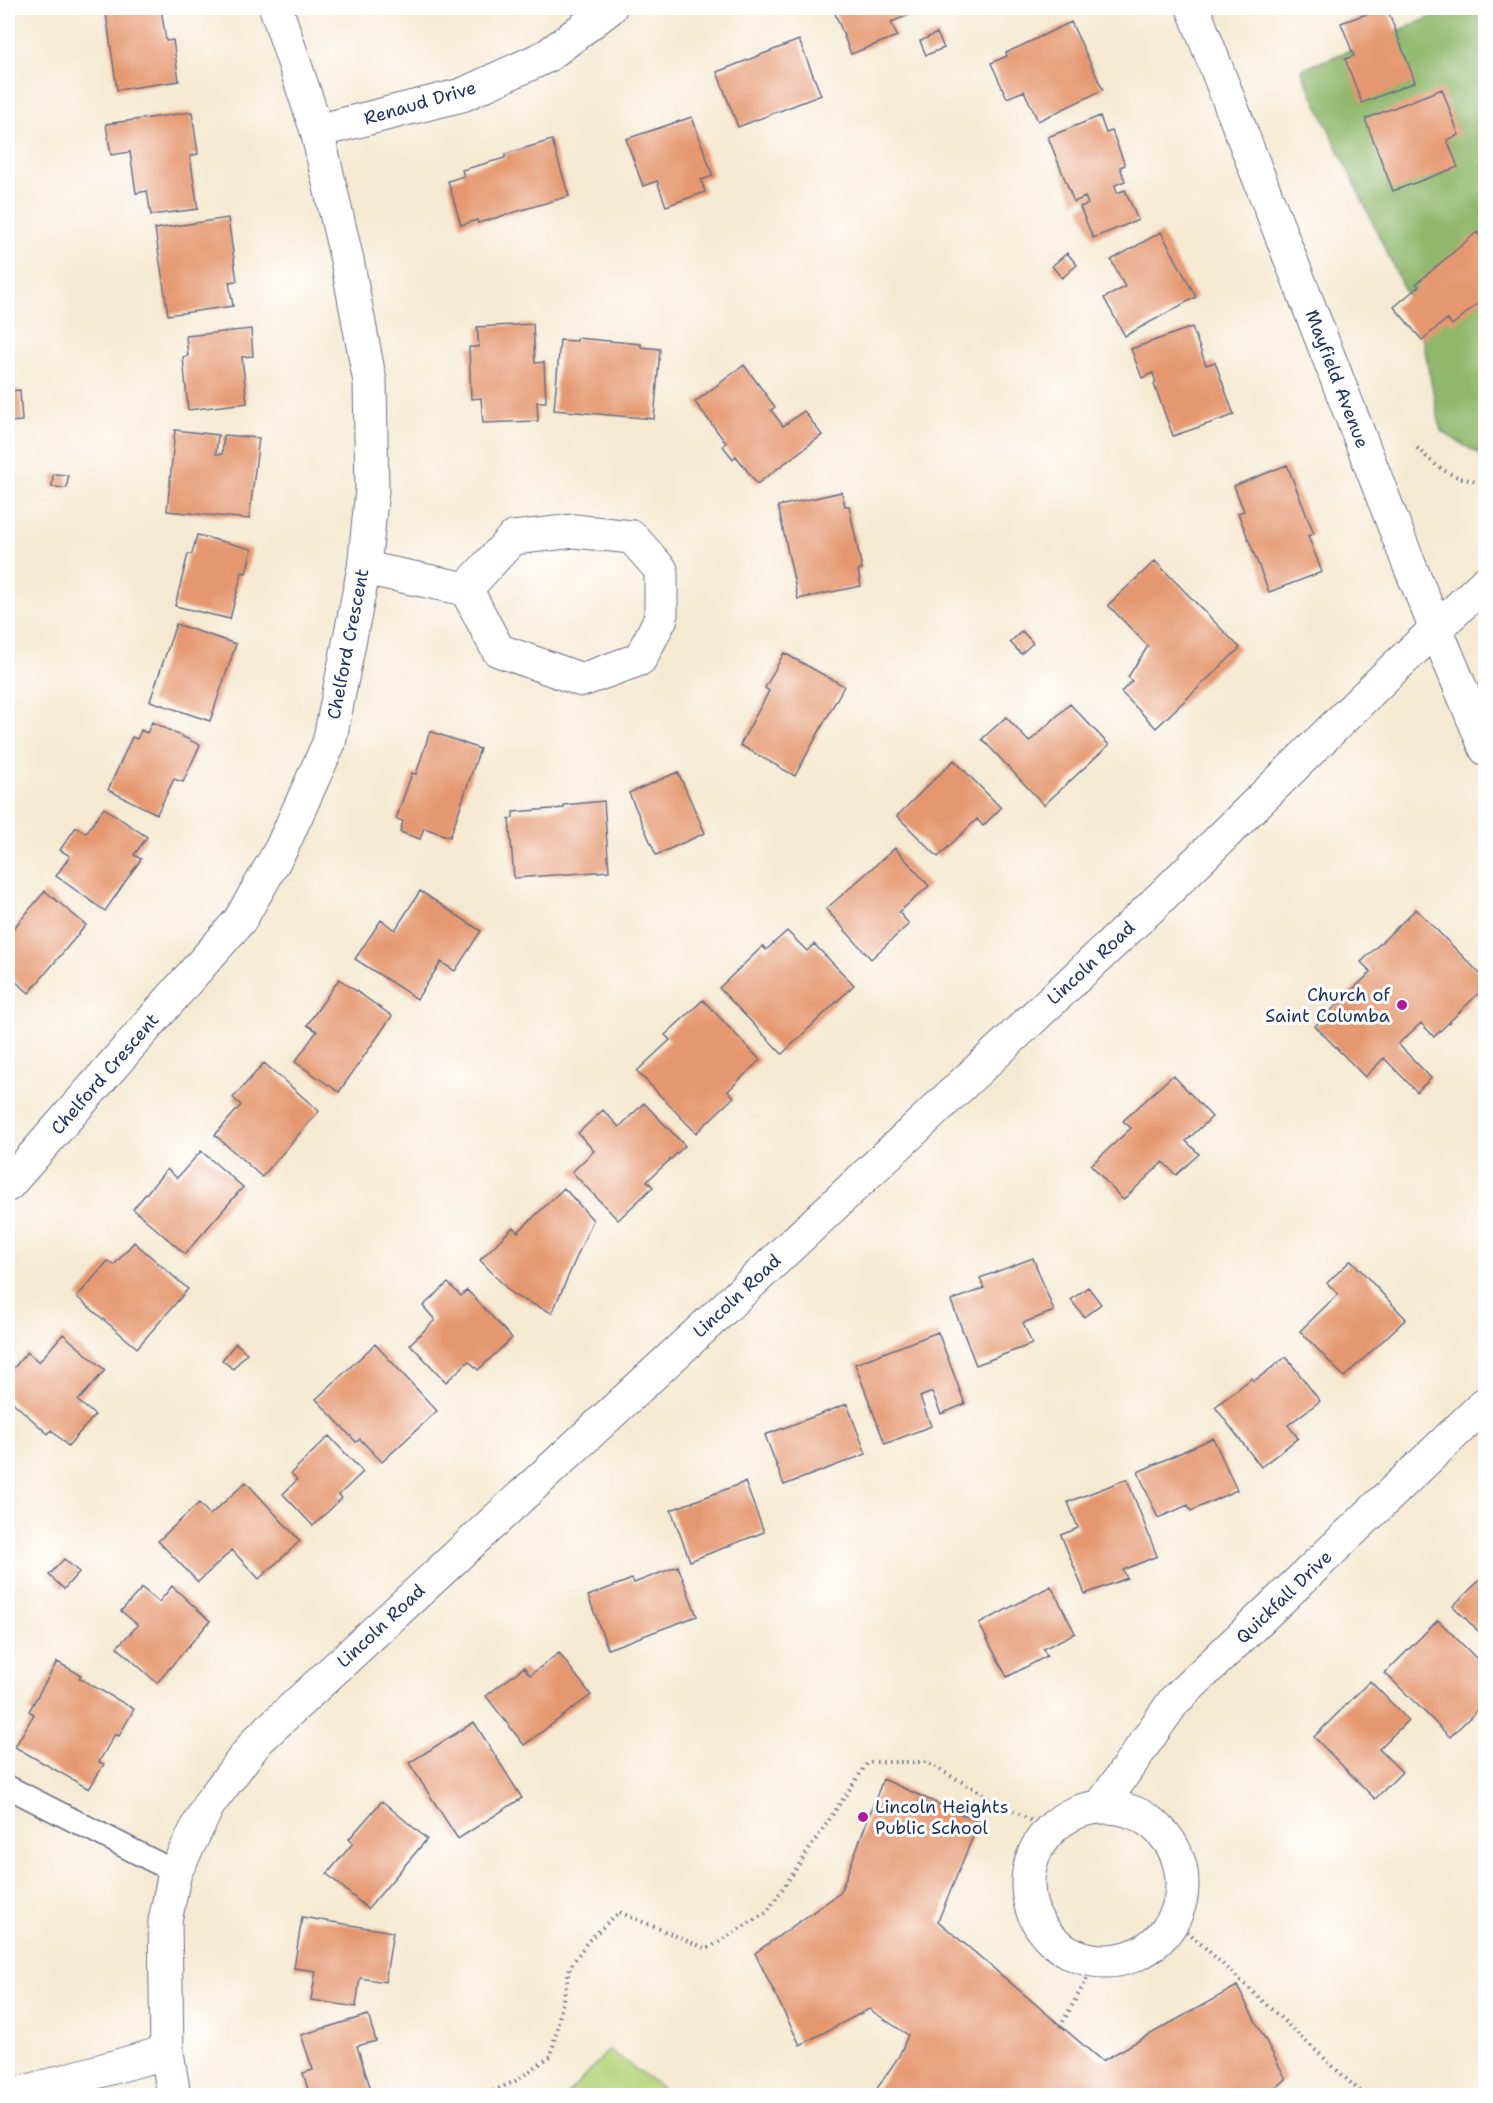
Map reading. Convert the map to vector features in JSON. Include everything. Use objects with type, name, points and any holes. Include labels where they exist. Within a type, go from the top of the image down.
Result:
[{"type":"street","name":"Chelford Crescent","points":[[8,1185],[240,920],[281,849],[329,743],[364,568],[372,490],[370,382],[347,261],[317,131],[276,8]]},
{"type":"street","name":"Renaud Drive","points":[[317,131],[462,95],[547,56],[610,8]]},
{"type":"street","name":"Mayfield Avenue","points":[[1193,8],[1435,628],[1485,749]]},
{"type":"street","points":[[574,531],[632,537],[661,570],[661,618],[640,659],[582,681],[498,650],[466,589],[513,538],[574,531]]},
{"type":"street","points":[[364,568],[466,589]]},
{"type":"street","name":"Lincoln Road","points":[[174,2096],[167,2052],[165,1921],[175,1872],[209,1804],[257,1741],[1150,908],[1435,628],[1485,582]]},
{"type":"street","name":"Quickfall Drive","points":[[1101,1806],[1174,1701],[1485,1403]]},
{"type":"street","points":[[1101,1806],[1121,1808],[1140,1815],[1157,1827],[1170,1842],[1179,1860],[1182,1880],[1181,1900],[1174,1919],[1160,1938],[1142,1952],[1121,1960],[1097,1961],[1076,1956],[1057,1945],[1042,1930],[1032,1911],[1027,1890],[1028,1869],[1035,1848],[1048,1830],[1063,1818],[1081,1810],[1101,1806]]},
{"type":"street","points":[[11,2096],[167,2052]]},
{"type":"lane","points":[[8,1787],[175,1872]]},
{"type":"path","points":[[1417,448],[1432,463],[1452,476],[1474,482],[1485,482]]},
{"type":"path","points":[[482,2096],[515,2080],[551,2056],[570,1967],[588,1941],[619,1912],[707,1949],[767,1912],[868,1762],[926,1762],[1048,1830]]},
{"type":"path","points":[[1174,1919],[1365,2096]]},
{"type":"path","points":[[1060,2027],[1097,1961]]},
{"type":"green space","points":[[1454,8],[1485,8],[1485,458],[1441,431],[1419,321],[1301,70]]},
{"type":"green space","points":[[609,2050],[671,2095],[567,2095]]},
{"type":"building","points":[[161,8],[166,41],[173,40],[179,81],[117,90],[106,13]]},
{"type":"building","points":[[833,8],[918,8],[920,11],[891,22],[897,36],[851,54]]},
{"type":"building","points":[[1387,8],[1415,82],[1362,103],[1345,59],[1354,56],[1341,23]]},
{"type":"building","points":[[1071,22],[1103,90],[1038,121],[1024,91],[1007,98],[991,63],[1007,56],[1006,53]]},
{"type":"building","points":[[937,33],[944,48],[926,55],[920,41]]},
{"type":"building","points":[[799,40],[821,95],[738,127],[717,72]]},
{"type":"building","points":[[1442,89],[1459,135],[1447,140],[1458,167],[1393,191],[1365,119]]},
{"type":"building","points":[[192,112],[198,154],[190,156],[198,209],[151,215],[147,191],[136,193],[130,152],[111,155],[106,124]]},
{"type":"building","points":[[1100,116],[1106,133],[1112,131],[1125,165],[1120,167],[1125,181],[1115,185],[1117,193],[1125,190],[1138,220],[1093,238],[1080,207],[1088,204],[1085,197],[1074,202],[1048,137]]},
{"type":"building","points":[[692,117],[713,176],[701,180],[705,192],[666,206],[657,181],[643,186],[626,139]]},
{"type":"building","points":[[552,140],[569,196],[478,223],[477,220],[461,225],[448,181],[464,176],[462,170],[505,158],[505,154]]},
{"type":"building","points":[[228,218],[237,281],[229,282],[233,306],[168,315],[155,229]]},
{"type":"building","points":[[1161,232],[1196,297],[1125,336],[1104,298],[1125,287],[1111,260]]},
{"type":"building","points":[[1477,232],[1483,240],[1486,238],[1486,297],[1452,325],[1447,319],[1422,340],[1394,307],[1419,286],[1416,284]]},
{"type":"building","points":[[1067,253],[1077,265],[1062,278],[1052,266]]},
{"type":"building","points":[[533,324],[535,363],[544,362],[546,402],[537,402],[538,421],[483,423],[481,398],[471,399],[469,347],[479,347],[477,327]]},
{"type":"building","points":[[1192,327],[1206,365],[1215,362],[1234,415],[1173,436],[1154,384],[1156,383],[1153,373],[1142,378],[1131,349]]},
{"type":"building","points":[[251,329],[253,356],[242,357],[247,403],[188,410],[183,357],[188,356],[186,336]]},
{"type":"building","points":[[577,338],[641,344],[641,347],[660,349],[654,419],[554,410],[560,340],[577,341]]},
{"type":"building","points":[[744,365],[775,407],[771,410],[783,426],[804,411],[822,435],[757,484],[736,456],[733,459],[723,446],[726,443],[695,402]]},
{"type":"building","points":[[20,390],[22,421],[8,422],[8,391]]},
{"type":"building","points":[[175,430],[218,435],[216,454],[222,454],[224,435],[259,438],[249,519],[167,511]]},
{"type":"building","points":[[1287,465],[1314,534],[1308,536],[1322,572],[1269,592],[1238,513],[1244,511],[1234,486]]},
{"type":"building","points":[[53,474],[68,475],[67,488],[52,487]]},
{"type":"building","points":[[842,492],[845,506],[849,506],[862,569],[858,570],[861,586],[798,599],[778,506]]},
{"type":"building","points":[[197,535],[252,549],[246,573],[242,572],[230,619],[175,606],[188,554],[192,554]]},
{"type":"building","points":[[1155,561],[1240,648],[1156,728],[1121,692],[1132,681],[1128,677],[1148,646],[1108,605]]},
{"type":"building","points":[[176,624],[236,644],[210,721],[150,701]]},
{"type":"building","points":[[1022,631],[1033,643],[1021,654],[1010,642]]},
{"type":"building","points":[[784,653],[844,686],[795,776],[740,745],[769,691],[765,688]]},
{"type":"building","points":[[1070,704],[1109,745],[1044,805],[982,739],[1006,717],[1029,742]]},
{"type":"building","points":[[152,722],[200,745],[183,782],[174,779],[157,814],[108,790],[132,737],[137,739],[141,730],[147,733]]},
{"type":"building","points":[[430,731],[480,749],[450,837],[424,828],[420,839],[400,832],[403,821],[396,819],[412,773],[416,774]]},
{"type":"building","points":[[954,760],[1001,808],[983,826],[977,819],[938,857],[897,816]]},
{"type":"building","points":[[678,772],[705,833],[656,855],[629,793]]},
{"type":"building","points":[[604,801],[609,871],[514,878],[509,819],[513,818],[513,812],[564,808],[564,805]]},
{"type":"building","points":[[104,808],[147,837],[134,855],[141,859],[105,911],[56,876],[70,856],[60,850],[76,827],[86,833]]},
{"type":"building","points":[[895,848],[929,886],[899,912],[909,924],[871,959],[826,909]]},
{"type":"building","points":[[45,891],[86,925],[29,993],[8,975],[8,935]]},
{"type":"building","points":[[420,891],[481,931],[455,971],[441,962],[417,999],[355,959],[381,920],[395,930]]},
{"type":"building","name":"Church of Saint Columba","points":[[1416,909],[1486,980],[1486,986],[1434,1037],[1421,1023],[1398,1044],[1431,1078],[1417,1092],[1384,1058],[1365,1077],[1315,1026],[1371,972],[1361,962]]},
{"type":"building","points":[[787,931],[807,951],[814,944],[854,985],[782,1054],[719,988],[763,946],[766,950]]},
{"type":"building","points":[[339,979],[392,1016],[339,1092],[295,1062],[317,1031],[307,1025]]},
{"type":"building","points":[[703,1000],[760,1060],[728,1091],[734,1097],[696,1133],[637,1071],[670,1040],[665,1035]]},
{"type":"building","points":[[264,1063],[319,1111],[262,1177],[215,1135],[241,1105],[233,1098]]},
{"type":"building","points":[[1173,1075],[1212,1117],[1186,1141],[1199,1154],[1176,1175],[1163,1162],[1123,1200],[1091,1165],[1131,1128],[1123,1121]]},
{"type":"building","points":[[644,1103],[685,1146],[647,1181],[653,1187],[618,1220],[572,1172],[594,1151],[578,1133],[603,1110],[619,1127]]},
{"type":"building","points":[[201,1151],[243,1187],[185,1254],[133,1209],[167,1169],[177,1178]]},
{"type":"building","points":[[564,1188],[593,1220],[552,1313],[513,1295],[480,1260],[513,1227],[518,1232]]},
{"type":"building","points":[[134,1242],[188,1289],[137,1348],[77,1297],[108,1261],[114,1265]]},
{"type":"building","points":[[1033,1258],[1054,1311],[1023,1323],[1032,1344],[976,1365],[951,1301],[984,1288],[980,1278]]},
{"type":"building","points":[[1351,1260],[1406,1319],[1344,1377],[1300,1331],[1338,1294],[1327,1283]]},
{"type":"building","points":[[448,1283],[461,1296],[467,1290],[512,1338],[478,1370],[469,1361],[446,1382],[410,1344],[435,1320],[423,1306]]},
{"type":"building","points":[[1088,1287],[1101,1304],[1084,1317],[1071,1300]]},
{"type":"building","points":[[938,1332],[965,1404],[941,1414],[932,1392],[920,1397],[931,1426],[885,1444],[855,1364]]},
{"type":"building","points":[[63,1334],[105,1370],[78,1401],[95,1415],[68,1446],[51,1430],[48,1434],[8,1398],[8,1375],[27,1352],[39,1362]]},
{"type":"building","points":[[236,1343],[247,1353],[233,1369],[222,1360]]},
{"type":"building","points":[[375,1344],[437,1411],[382,1462],[360,1439],[356,1442],[316,1399]]},
{"type":"building","points":[[1286,1357],[1320,1401],[1288,1425],[1298,1438],[1261,1467],[1215,1407],[1252,1378],[1254,1381]]},
{"type":"building","points":[[847,1404],[866,1454],[784,1485],[765,1435]]},
{"type":"building","points":[[329,1436],[363,1472],[339,1495],[342,1498],[313,1526],[283,1494],[297,1480],[291,1473]]},
{"type":"building","points":[[1213,1438],[1237,1490],[1191,1511],[1188,1505],[1158,1518],[1138,1472]]},
{"type":"building","points":[[1127,1479],[1157,1556],[1123,1570],[1127,1578],[1085,1594],[1061,1535],[1078,1528],[1068,1502]]},
{"type":"building","points":[[246,1482],[300,1541],[259,1579],[232,1550],[198,1582],[158,1541],[199,1503],[210,1515]]},
{"type":"building","points":[[745,1482],[764,1532],[690,1561],[671,1510]]},
{"type":"building","points":[[64,1559],[79,1572],[64,1589],[49,1575]]},
{"type":"building","points":[[678,1566],[697,1616],[608,1649],[588,1596],[632,1579],[634,1583]]},
{"type":"building","points":[[1486,1574],[1486,1639],[1453,1606]]},
{"type":"building","points":[[172,1586],[210,1621],[157,1683],[117,1647],[138,1625],[121,1611],[142,1588],[159,1602]]},
{"type":"building","points":[[1051,1586],[1075,1633],[1043,1649],[1047,1656],[1007,1677],[979,1624]]},
{"type":"building","points":[[1438,1620],[1486,1668],[1486,1702],[1450,1737],[1385,1673]]},
{"type":"building","points":[[559,1653],[591,1695],[524,1745],[486,1696],[524,1667],[530,1675]]},
{"type":"building","points":[[57,1662],[81,1675],[79,1678],[134,1709],[119,1736],[115,1734],[99,1762],[104,1764],[89,1789],[15,1747],[34,1714],[29,1711]]},
{"type":"building","points":[[1370,1681],[1408,1720],[1379,1749],[1402,1772],[1375,1799],[1314,1737]]},
{"type":"building","points":[[474,1722],[522,1798],[458,1839],[409,1763]]},
{"type":"building","points":[[883,1779],[979,1822],[938,1921],[1102,2061],[1237,1986],[1286,2079],[1267,2096],[872,2096],[899,2056],[908,2035],[869,2009],[800,2045],[755,1953],[840,1893]]},
{"type":"building","points":[[382,1801],[427,1839],[368,1909],[327,1874],[353,1843],[349,1839]]},
{"type":"building","points":[[302,1917],[393,1932],[385,1982],[360,1978],[356,2007],[311,2000],[316,1971],[294,1968]]},
{"type":"building","points":[[368,2015],[376,2041],[357,2046],[373,2096],[310,2096],[303,2073],[313,2070],[301,2035]]},
{"type":"place","name":"Church of Saint Columba","points":[[1402,1005]]},
{"type":"place","name":"Lincoln Heights Public School","points":[[863,1817]]}]
